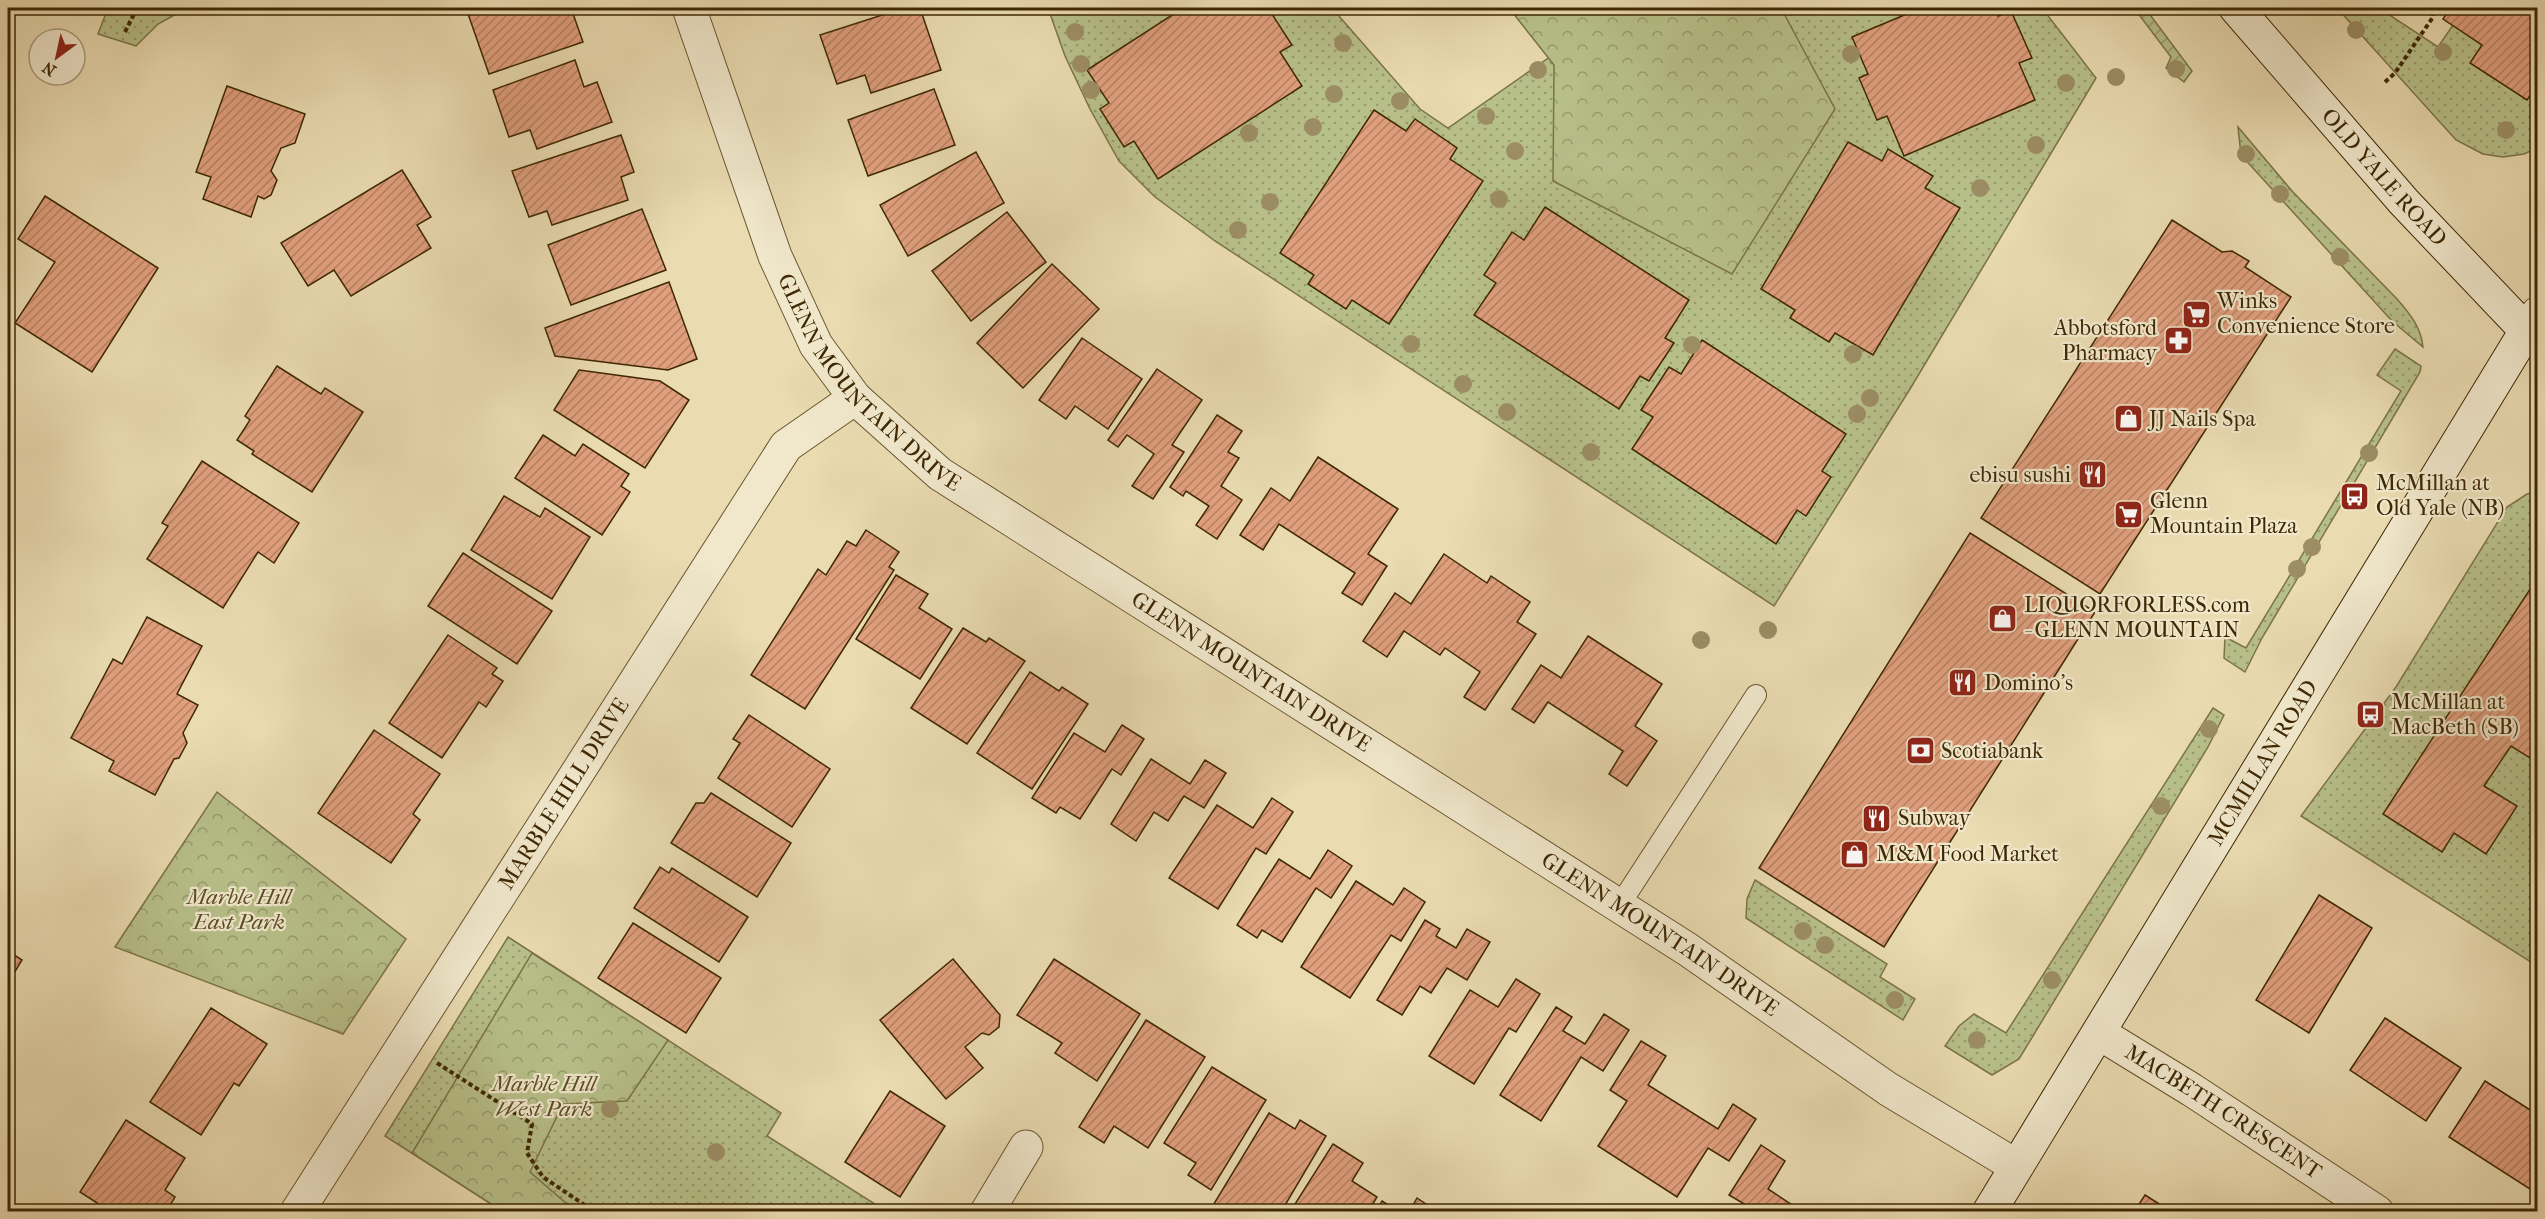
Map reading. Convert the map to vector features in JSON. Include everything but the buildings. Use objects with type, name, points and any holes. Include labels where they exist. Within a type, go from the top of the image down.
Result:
[{"type":"street","name":"GLENN MOUNTAIN DRIVE","points":[[689,8],[775,256],[816,345],[855,398],[940,474],[1687,949],[1888,1089],[2016,1166]]},
{"type":"street","name":"OLD YALE ROAD","points":[[2236,8],[2404,202],[2534,329]]},
{"type":"street","name":"MCMILLAN ROAD","points":[[1989,1212],[2534,329]]},
{"type":"street","name":"MARBLE HILL DRIVE","points":[[297,1212],[404,1041],[786,446],[855,398]]},
{"type":"street","name":"MACBETH CRESCENT","points":[[2099,1033],[2192,1090],[2377,1212]]},
{"type":"street","points":[[987,1212],[1026,1147]]},
{"type":"lane","points":[[1618,906],[1756,695]]},
{"type":"path","points":[[124,32],[137,8]]},
{"type":"path","points":[[2385,82],[2395,73],[2433,17],[2433,8]]},
{"type":"path","points":[[404,1041],[532,1124],[527,1153],[543,1177],[595,1212]]},
{"type":"green space","points":[[108,8],[187,8],[158,24],[136,46],[98,34]]},
{"type":"green space","points":[[1048,8],[1332,8],[1420,109],[1448,128],[1554,54],[1516,8],[2042,8],[2096,78],[1910,389],[1774,606],[1215,241],[1155,197],[1119,161],[1090,109],[1065,56]]},
{"type":"green space","points":[[1509,8],[1781,8],[1835,109],[1732,274],[1553,181],[1554,65]]},
{"type":"green space","points":[[2134,8],[2145,8],[2192,71],[2184,82],[2166,68],[2171,57]]},
{"type":"green space","points":[[2337,8],[2379,8],[2438,47],[2453,25],[2537,84],[2537,148],[2524,154],[2503,157],[2483,154],[2456,140]]},
{"type":"green space","points":[[2238,127],[2292,191],[2402,305],[2417,327],[2423,347],[2392,321],[2241,155]]},
{"type":"green space","points":[[2395,349],[2421,366],[2420,372],[2262,638],[2245,672],[2224,658],[2225,637],[2246,648],[2401,391],[2377,375]]},
{"type":"green space","points":[[2537,492],[2537,966],[2301,816],[2396,687],[2507,507],[2527,494]]},
{"type":"green space","points":[[2213,708],[2224,715],[2208,747],[2019,1059],[1992,1075],[1945,1046],[1959,1026],[1974,1014],[2006,1033]]},
{"type":"green space","name":"Marble Hill East Park","points":[[217,792],[406,939],[343,1034],[115,947]]},
{"type":"green space","points":[[1755,880],[1887,964],[1880,977],[1915,999],[1903,1020],[1746,918],[1747,899]]},
{"type":"green space","name":"Marble Hill West Park","points":[[508,937],[781,1113],[767,1136],[886,1211],[502,1211],[385,1136]]},
{"type":"green space","points":[[532,953],[668,1040],[627,1101],[563,1104],[530,1172],[575,1211],[502,1211],[412,1153]]},
{"type":"place","name":"Winks Convenience Store","points":[[2196,314]]},
{"type":"place","name":"Abbotsford Pharmacy","points":[[2178,341]]},
{"type":"place","name":"JJ Nails Spa","points":[[2128,419]]},
{"type":"place","name":"ebisu sushi","points":[[2092,475]]},
{"type":"place","name":"McMillan at Old Yale (NB)","points":[[2355,496]]},
{"type":"place","name":"Glenn Mountain Plaza","points":[[2129,514]]},
{"type":"place","name":"LIQUORFORLESS.com - GLENN MOUNTAIN","points":[[2003,618]]},
{"type":"place","name":"Domino's","points":[[1963,683]]},
{"type":"place","name":"McMillan at MacBeth (SB)","points":[[2370,715]]},
{"type":"place","name":"Scotiabank","points":[[1920,751]]},
{"type":"place","name":"Subway","points":[[1877,818]]},
{"type":"place","name":"M&M Food Market","points":[[1855,854]]}]
